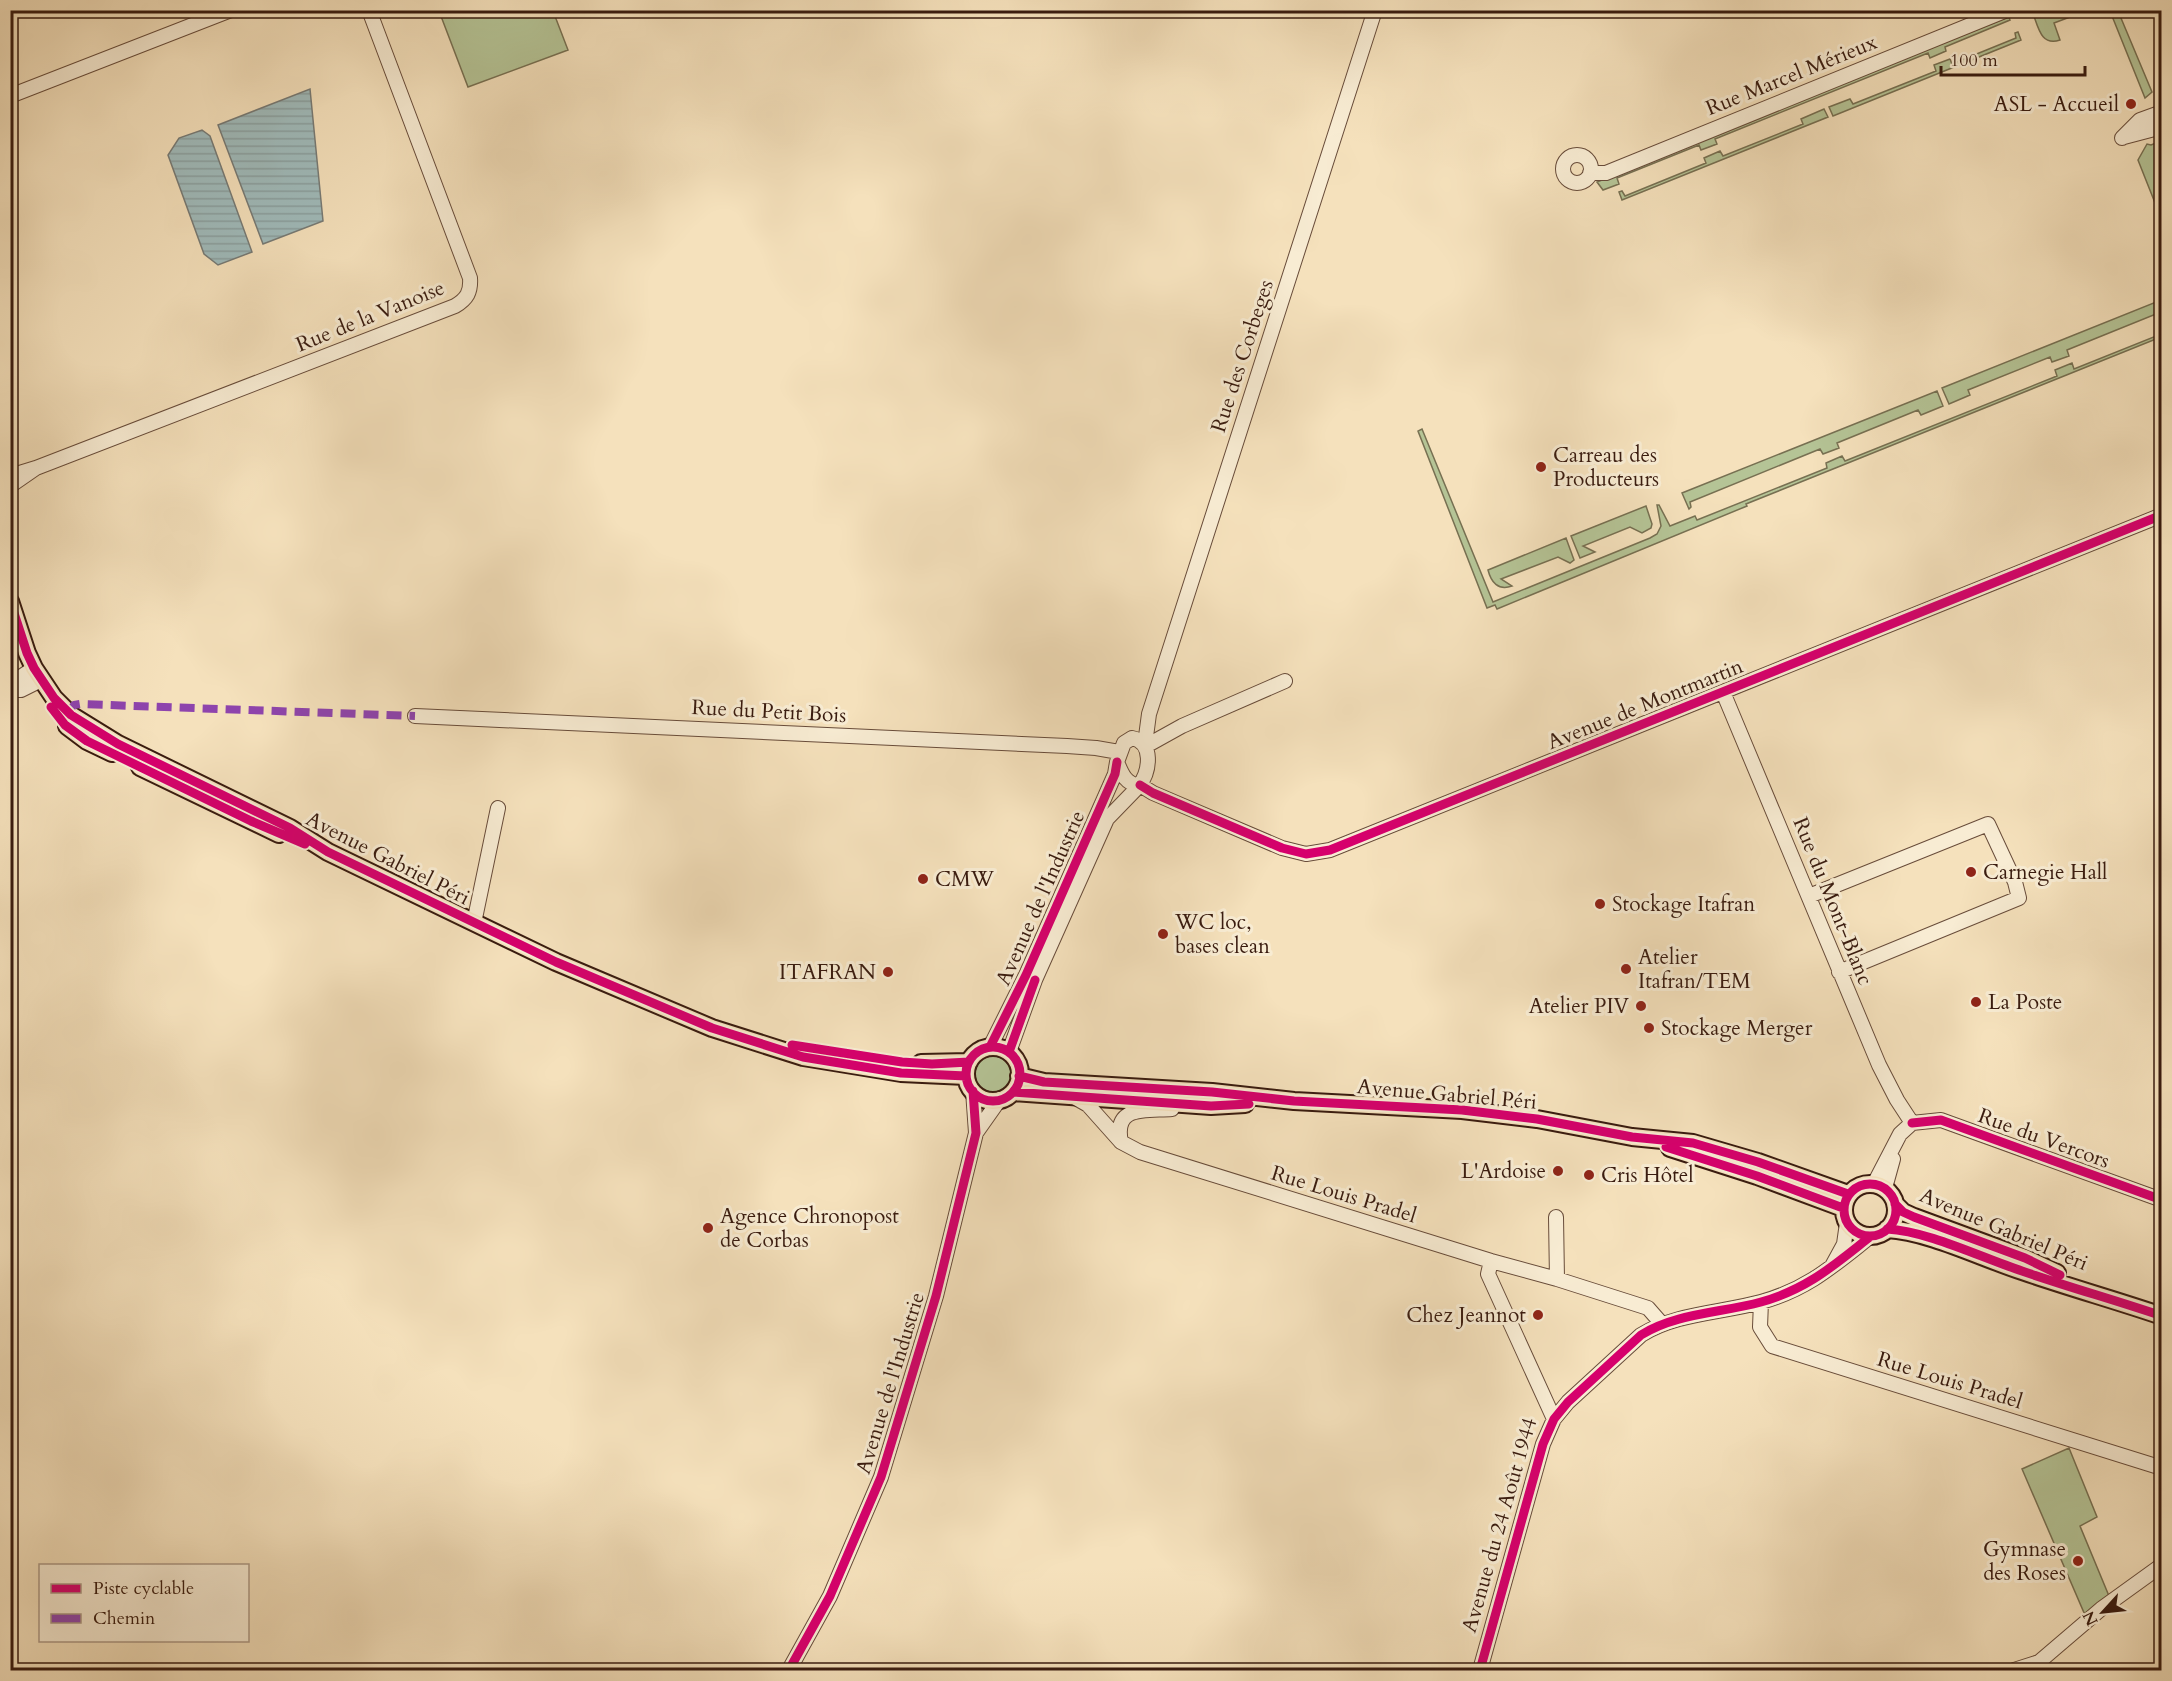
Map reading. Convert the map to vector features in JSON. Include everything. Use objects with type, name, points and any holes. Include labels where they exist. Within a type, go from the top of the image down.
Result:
[{"type":"main road","points":[[10,600],[34,676]]},
{"type":"main road","points":[[10,635],[17,657],[34,676]]},
{"type":"main road","name":"Avenue Gabriel Péri","points":[[34,676],[71,716],[187,783],[290,828],[328,852],[474,923],[661,1008],[750,1041],[932,1064],[969,1076]]},
{"type":"main road","points":[[990,1047],[1009,1052],[1017,1063],[1011,1089],[985,1099],[969,1076],[978,1051],[990,1047]]},
{"type":"main road","name":"Avenue Gabriel Péri","points":[[1011,1089],[1044,1082],[1212,1092],[1294,1101],[1462,1110],[1537,1119],[1632,1137],[1694,1143],[1758,1162],[1846,1209]]},
{"type":"main road","name":"Avenue Gabriel Péri","points":[[1011,1089],[1211,1106],[1294,1101]]},
{"type":"main road","points":[[1859,1185],[1879,1186],[1889,1193],[1895,1204],[1894,1218],[1887,1229],[1871,1236],[1860,1234],[1846,1209],[1859,1185]]},
{"type":"main road","name":"Avenue Gabriel Péri","points":[[1895,1204],[1903,1212],[1914,1217],[2025,1258],[2098,1294]]},
{"type":"main road","name":"Avenue Gabriel Péri","points":[[1887,1229],[1910,1232],[2023,1272],[2162,1316]]},
{"type":"street","points":[[10,96],[231,10]]},
{"type":"street","name":"Rue de la Vanoise","points":[[10,476],[36,468],[454,306],[464,300],[471,290],[470,278],[369,10]]},
{"type":"street","name":"Rue des Corbeges","points":[[1140,786],[1147,767],[1145,745],[1149,714],[1375,10]]},
{"type":"street","name":"Rue Marcel Mérieux","points":[[1590,173],[1606,173],[2007,10]]},
{"type":"street","points":[[2162,112],[2140,120],[2122,138],[2162,127]]},
{"type":"street","name":"Rue de la Vanoise","points":[[10,486],[36,468]]},
{"type":"street","name":"Avenue de Montmartin","points":[[1118,757],[1123,776],[1130,784],[1140,786],[1282,848],[1306,854],[1330,850],[2162,515]]},
{"type":"street","points":[[10,681],[34,676]]},
{"type":"street","points":[[10,690],[21,690],[34,676]]},
{"type":"street","points":[[1132,738],[1140,739],[1145,745],[1182,726],[1285,681]]},
{"type":"street","name":"Rue du Mont-Blanc","points":[[1723,692],[1839,972],[1884,1074],[1897,1100],[1912,1122]]},
{"type":"street","name":"Rue des Corbeges","points":[[1118,757],[1124,743],[1132,738],[1149,714]]},
{"type":"street","name":"Rue du Petit Bois","points":[[415,716],[1067,746],[1096,748],[1118,757]]},
{"type":"street","name":"Avenue de l'Industrie","points":[[990,1047],[1030,966],[1115,774],[1118,757]]},
{"type":"street","name":"Avenue de l'Industrie","points":[[1009,1052],[1035,980],[1107,819],[1140,786]]},
{"type":"street","points":[[474,923],[498,808]]},
{"type":"street","points":[[1809,896],[1988,824],[2015,882],[2019,898],[1839,972]]},
{"type":"street","name":"Avenue de l'Industrie","points":[[789,1671],[830,1596],[881,1477],[936,1296],[976,1133],[969,1076]]},
{"type":"street","name":"Avenue de l'Industrie","points":[[976,1133],[1011,1089]]},
{"type":"street","name":"Rue Louis Pradel","points":[[1071,1095],[1088,1105],[1121,1142],[1140,1152],[1648,1308],[1662,1324]]},
{"type":"street","points":[[1121,1142],[1120,1122],[1130,1113],[1211,1106]]},
{"type":"street","name":"Rue du Vercors","points":[[1912,1122],[1941,1120],[2162,1200]]},
{"type":"street","points":[[1879,1186],[1900,1134],[1912,1122]]},
{"type":"street","points":[[1831,1268],[1844,1244],[1846,1209]]},
{"type":"street","points":[[1556,1217],[1557,1279]]},
{"type":"street","points":[[1554,1419],[1568,1402],[1641,1335],[1662,1324],[1761,1302],[1795,1290],[1844,1260],[1871,1236]]},
{"type":"street","name":"Avenue du 24 Août 1944","points":[[1480,1671],[1543,1444],[1554,1419],[1488,1274],[1491,1261]]},
{"type":"street","name":"Rue Louis Pradel","points":[[1761,1302],[1760,1327],[1772,1346],[2162,1468]]},
{"type":"street","points":[[2014,1671],[2039,1662],[2101,1609],[2162,1564]]},
{"type":"green space","points":[[439,11],[553,11],[568,50],[468,87]]},
{"type":"green space","points":[[2023,11],[2009,18],[2010,20],[1945,47],[1946,51],[1930,58],[1928,53],[1715,139],[1717,144],[1701,150],[1699,145],[1617,178],[1619,184],[1603,190],[1597,182]]},
{"type":"green space","points":[[2032,11],[2086,11],[2054,23],[2060,40],[2053,41],[2044,38]]},
{"type":"green space","points":[[2110,11],[2118,11],[2152,92],[2145,98]]},
{"type":"green space","points":[[2018,32],[2021,40],[1833,116],[1829,107],[1850,99],[1853,104],[1936,71],[1934,65],[1950,59],[1952,64],[2016,38],[2015,33]]},
{"type":"green space","points":[[1824,109],[1828,117],[1622,200],[1619,192],[1622,191],[1625,196],[1706,163],[1704,158],[1720,151],[1723,156],[1803,124],[1801,119]]},
{"type":"green space","points":[[2161,141],[2159,153],[2162,160],[2161,218],[2138,160],[2147,144],[2151,145]]},
{"type":"green space","points":[[2161,300],[2161,312],[2067,350],[2069,356],[2052,362],[2050,357],[1968,390],[1970,395],[1949,404],[1942,388]]},
{"type":"green space","points":[[2161,334],[2161,337],[1746,504],[1747,506],[1497,609],[1495,605],[1487,608],[1418,431],[1422,429],[1493,602],[1657,534],[1661,526],[1657,505],[1670,526],[1695,516],[1697,520],[1827,468],[1826,463],[1842,456],[1845,461],[2057,376],[2055,370],[2072,363],[2074,369]]},
{"type":"green space","points":[[1937,391],[1943,406],[1921,415],[1918,410],[1837,443],[1839,448],[1823,454],[1820,449],[1690,502],[1689,509],[1682,493]]},
{"type":"green space","points":[[1646,506],[1652,524],[1651,528],[1642,533],[1630,527],[1583,546],[1595,552],[1580,558],[1571,536]]},
{"type":"green space","points":[[1566,538],[1574,560],[1570,563],[1558,557],[1501,579],[1512,586],[1507,587],[1499,586],[1491,578],[1488,570]]},
{"type":"green space","points":[[993,1056],[1006,1061],[1011,1074],[1006,1087],[993,1092],[980,1087],[975,1074],[980,1061]]},
{"type":"green space","name":"Gymnase des Roses","points":[[2069,1448],[2097,1517],[2080,1526],[2109,1596],[2085,1615],[2022,1469]]},
{"type":"water","points":[[310,89],[323,221],[263,244],[218,125]]},
{"type":"water","points":[[202,130],[210,136],[252,252],[218,265],[204,254],[168,155],[179,138]]},
{"type":"marked path","points":[[68,712],[74,705],[80,704],[415,716]]},
{"type":"cycle path","points":[[1140,785],[1153,793],[1282,848],[1306,854],[1330,850],[2162,515]]},
{"type":"cycle path","points":[[10,601],[34,668],[54,698],[71,715],[118,744],[290,828],[328,852],[556,962],[712,1028],[803,1057],[901,1073],[966,1076]]},
{"type":"cycle path","points":[[51,707],[65,725],[87,741],[251,821],[305,844]]},
{"type":"cycle path","points":[[990,1047],[1026,975],[1115,774],[1117,762]]},
{"type":"cycle path","points":[[1009,1052],[1035,980]]},
{"type":"cycle path","points":[[792,1045],[902,1062],[932,1064],[969,1062]]},
{"type":"cycle path","points":[[993,1047],[1003,1049],[1012,1055],[1018,1064],[1020,1074],[1018,1084],[1012,1093],[1003,1099],[993,1101],[983,1099],[974,1093],[968,1084],[966,1074],[968,1064],[974,1055],[983,1049],[993,1047]]},
{"type":"cycle path","points":[[1019,1076],[1044,1082],[1212,1092],[1294,1101],[1462,1110],[1537,1119],[1632,1137],[1693,1143],[1758,1162],[1848,1194]]},
{"type":"cycle path","points":[[789,1670],[830,1596],[881,1477],[936,1296],[976,1133],[973,1091]]},
{"type":"cycle path","points":[[1013,1092],[1211,1106],[1249,1104]]},
{"type":"cycle path","points":[[1912,1123],[1941,1120],[2162,1200]]},
{"type":"cycle path","points":[[1666,1147],[1757,1176],[1843,1208]]},
{"type":"cycle path","points":[[1865,1184],[1875,1184],[1889,1191],[1896,1210],[1889,1229],[1875,1236],[1865,1236],[1855,1232],[1848,1225],[1844,1215],[1844,1205],[1848,1195],[1855,1188],[1865,1184]]},
{"type":"cycle path","points":[[1895,1204],[1903,1212],[1914,1217],[2025,1258],[2060,1275]]},
{"type":"cycle path","points":[[1887,1229],[1937,1240],[2006,1266],[2162,1316]]},
{"type":"cycle path","points":[[1480,1670],[1543,1444],[1554,1419],[1568,1402],[1641,1335],[1669,1322],[1778,1297],[1820,1275],[1871,1236]]},
{"type":"place","name":"ASL - Accueil","points":[[2131,104]]},
{"type":"place","name":"Carreau des Producteurs","points":[[1541,467]]},
{"type":"place","name":"Carnegie Hall","points":[[1971,872]]},
{"type":"place","name":"CMW","points":[[923,879]]},
{"type":"place","name":"Stockage Itafran","points":[[1600,904]]},
{"type":"place","name":"WC loc, bases clean","points":[[1163,934]]},
{"type":"place","name":"Atelier Itafran/TEM","points":[[1626,969]]},
{"type":"place","name":"ITAFRAN","points":[[888,972]]},
{"type":"place","name":"La Poste","points":[[1976,1002]]},
{"type":"place","name":"Atelier PIV","points":[[1641,1006]]},
{"type":"place","name":"Stockage Merger","points":[[1649,1028]]},
{"type":"place","name":"L'Ardoise","points":[[1558,1171]]},
{"type":"place","name":"Cris Hôtel","points":[[1589,1175]]},
{"type":"place","name":"Agence Chronopost de Corbas","points":[[708,1228]]},
{"type":"place","name":"Chez Jeannot","points":[[1538,1315]]},
{"type":"place","name":"Gymnase des Roses","points":[[2078,1561]]}]
